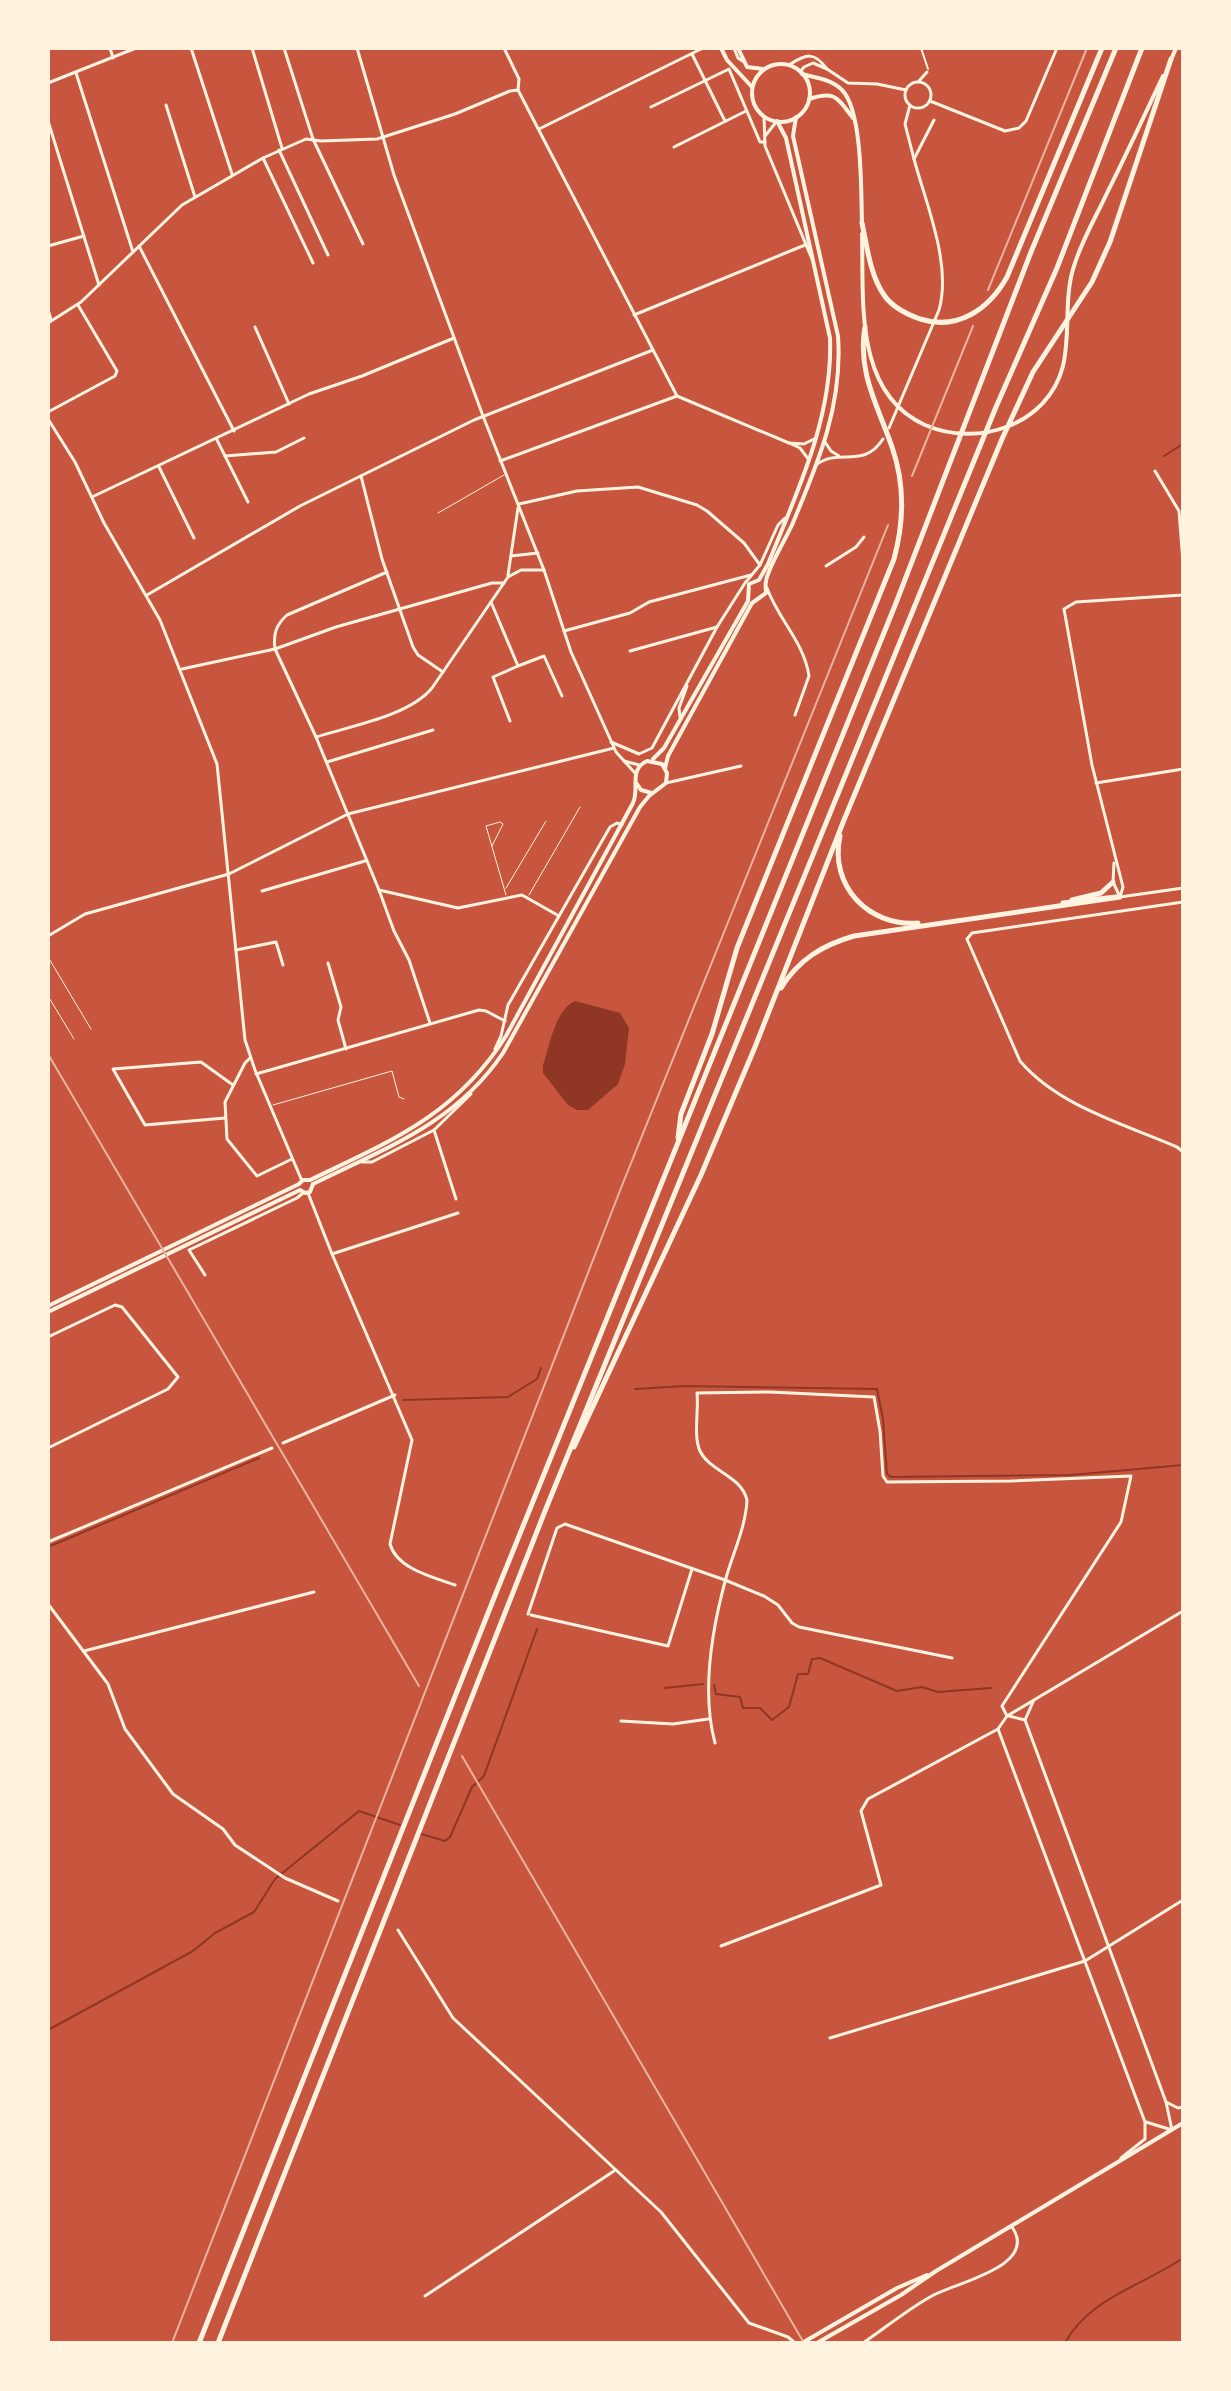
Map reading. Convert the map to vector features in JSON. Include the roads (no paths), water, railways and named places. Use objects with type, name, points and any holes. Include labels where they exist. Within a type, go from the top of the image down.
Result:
[{"type":"highway","points":[[862,223],[878,283],[890,303],[903,312],[933,323],[958,321],[973,315],[998,294],[1007,277],[1102,48]]},
{"type":"highway","points":[[199,2343],[496,1593],[896,603],[1031,252],[1116,48]]},
{"type":"highway","points":[[218,2343],[547,1506],[990,422],[1057,268],[1142,48]]},
{"type":"highway","points":[[547,1506],[701,1175],[844,820],[1027,385],[1092,282],[1110,242],[1171,59]]},
{"type":"highway","points":[[676,1147],[681,1114],[712,1034],[737,948],[894,559],[900,536],[902,506],[898,470],[864,368],[862,345],[865,327]]},
{"type":"highway","points":[[844,820],[837,853],[844,883],[855,900],[882,919],[898,924],[1120,897]]},
{"type":"highway","points":[[1065,903],[1101,893],[1113,882]]},
{"type":"highway","points":[[755,1047],[788,977],[809,956],[834,942],[878,932],[1120,897]]},
{"type":"main road","points":[[721,48],[727,60],[752,87]]},
{"type":"main road","points":[[736,48],[750,69],[789,65],[801,73],[827,80],[842,90],[851,104],[860,162],[865,327],[869,352],[882,385],[907,414],[944,432],[976,435],[1006,428],[1036,409],[1058,380],[1064,363],[1070,287],[1081,246],[1176,48]]},
{"type":"main road","points":[[766,68],[752,87],[754,104],[764,117],[777,121],[796,117],[809,99],[809,90],[801,73]]},
{"type":"main road","points":[[809,99],[827,93],[833,95],[855,120]]},
{"type":"main road","points":[[311,1182],[425,1129],[471,1094],[503,1053],[640,807],[666,783],[668,756],[752,603],[760,598],[766,586],[825,441],[838,382],[838,336],[793,136],[796,117]]},
{"type":"main road","points":[[48,1309],[302,1188],[436,1114],[470,1083],[494,1053],[622,825],[636,797],[635,773],[639,765],[652,760],[664,748],[750,595],[749,584],[759,580],[768,564],[816,438],[828,396],[830,338],[786,138],[777,121]]},
{"type":"main road","points":[[759,580],[766,586]]},
{"type":"main road","points":[[750,595],[760,598]]},
{"type":"main road","points":[[652,760],[665,768]]},
{"type":"main road","points":[[636,782],[645,792],[655,793]]},
{"type":"main road","points":[[302,1188],[312,1190],[311,1182]]},
{"type":"main road","points":[[817,2343],[1183,2123]]},
{"type":"main road","points":[[802,2343],[897,2288],[936,2271]]},
{"type":"street","points":[[110,48],[113,58]]},
{"type":"street","points":[[191,48],[233,175]]},
{"type":"street","points":[[252,48],[280,149],[328,255]]},
{"type":"street","points":[[284,48],[313,139],[363,244]]},
{"type":"street","points":[[357,48],[382,137],[483,416],[538,553],[564,632],[614,748],[635,773]]},
{"type":"street","points":[[504,48],[519,79],[518,90],[677,396],[800,448],[809,460]]},
{"type":"street","points":[[539,129],[703,48]]},
{"type":"street","points":[[921,48],[928,69]]},
{"type":"street","points":[[930,101],[1005,131],[1012,131],[1026,121],[1057,48]]},
{"type":"street","points":[[48,83],[133,49]]},
{"type":"street","points":[[692,54],[725,121]]},
{"type":"street","points":[[789,65],[805,55],[811,55],[816,56],[827,69]]},
{"type":"street","points":[[801,73],[804,67],[813,63],[848,83],[877,84],[906,90]]},
{"type":"street","points":[[651,107],[729,69],[760,142],[777,121]]},
{"type":"street","points":[[919,82],[927,72],[925,84]]},
{"type":"street","points":[[76,73],[133,252]]},
{"type":"street","points":[[889,428],[944,293],[943,273],[905,124],[910,105],[906,90],[911,84],[925,84],[930,89],[930,101]]},
{"type":"street","points":[[48,309],[50,322],[78,305],[182,205],[280,149],[306,139],[373,140],[518,90]]},
{"type":"street","points":[[910,105],[921,107],[930,101]]},
{"type":"street","points":[[166,105],[195,197]]},
{"type":"street","points":[[674,147],[747,111]]},
{"type":"street","points":[[764,117],[765,139],[814,262]]},
{"type":"street","points":[[914,159],[934,120]]},
{"type":"street","points":[[48,121],[99,285]]},
{"type":"street","points":[[263,158],[313,263]]},
{"type":"street","points":[[48,246],[84,236]]},
{"type":"street","points":[[634,315],[805,245]]},
{"type":"street","points":[[139,246],[234,431]]},
{"type":"street","points":[[48,412],[115,376],[117,371],[78,305]]},
{"type":"street","points":[[255,327],[289,404]]},
{"type":"street","points":[[92,497],[314,392],[413,356],[455,337]]},
{"type":"street","points":[[147,595],[283,515],[483,416],[653,350]]},
{"type":"street","points":[[500,461],[677,396]]},
{"type":"street","points":[[48,419],[75,462],[147,595],[182,669],[219,772],[245,1040],[250,1058],[302,1188],[395,1395],[412,1440],[390,1544],[393,1553],[411,1568],[455,1585]]},
{"type":"street","points":[[225,456],[276,452],[304,438]]},
{"type":"street","points":[[789,443],[804,444],[816,438]]},
{"type":"street","points":[[813,468],[830,458],[851,460],[866,456],[883,439]]},
{"type":"street","points":[[217,440],[248,502]]},
{"type":"street","points":[[825,441],[831,451],[843,458]]},
{"type":"street","points":[[159,467],[194,538]]},
{"type":"street","points":[[1155,471],[1179,511],[1183,563]]},
{"type":"street","points":[[361,476],[387,572],[415,652],[443,672]]},
{"type":"street","points":[[519,504],[577,491],[638,487],[707,511],[744,543],[760,565]]},
{"type":"street","points":[[316,737],[410,706],[427,693],[508,577],[519,504]]},
{"type":"street","points":[[611,742],[635,753],[649,751],[717,627],[760,565],[778,525],[788,515]]},
{"type":"street","points":[[826,566],[856,547],[864,537]]},
{"type":"street","points":[[511,556],[538,553]]},
{"type":"street","points":[[508,577],[521,570],[544,570]]},
{"type":"street","points":[[387,572],[287,615],[274,632],[275,649],[327,762],[394,931],[409,960],[430,1023]]},
{"type":"street","points":[[564,632],[630,613],[649,602],[751,575]]},
{"type":"street","points":[[182,669],[275,649],[399,608],[492,583],[504,583]]},
{"type":"street","points":[[766,586],[798,642],[809,670],[795,715]]},
{"type":"street","points":[[1120,897],[1123,887],[1096,783],[1064,609],[1076,602],[1183,595]]},
{"type":"street","points":[[760,598],[771,599]]},
{"type":"street","points":[[491,602],[518,666]]},
{"type":"street","points":[[630,651],[717,627]]},
{"type":"street","points":[[510,721],[493,677],[544,656],[562,696]]},
{"type":"street","points":[[680,720],[679,708],[691,675]]},
{"type":"street","points":[[327,762],[433,730]]},
{"type":"street","points":[[48,936],[85,914],[229,874],[348,814],[614,748]]},
{"type":"street","points":[[624,761],[639,765]]},
{"type":"street","points":[[666,783],[741,766]]},
{"type":"street","points":[[1096,783],[1183,769]]},
{"type":"street","points":[[494,1053],[508,1005],[610,827],[617,823],[622,825]]},
{"type":"street","points":[[1114,859],[1113,882],[1120,897]]},
{"type":"street","points":[[262,891],[367,860]]},
{"type":"street","points":[[1120,897],[1183,888]]},
{"type":"street","points":[[379,890],[458,908],[522,895],[559,916]]},
{"type":"street","points":[[1183,902],[972,933],[967,939],[1020,1061],[1034,1077],[1087,1108],[1183,1152]]},
{"type":"street","points":[[236,950],[276,942],[283,965]]},
{"type":"street","points":[[328,963],[341,1007],[338,1020],[346,1049]]},
{"type":"street","points":[[256,1074],[479,1010],[505,1021]]},
{"type":"street","points":[[250,1058],[225,1102],[227,1139],[257,1176],[292,1159]]},
{"type":"street","points":[[225,1118],[145,1125],[113,1069],[201,1062],[233,1085]]},
{"type":"street","points":[[358,1161],[372,1162],[434,1130],[471,1094]]},
{"type":"street","points":[[434,1130],[456,1199]]},
{"type":"street","points":[[205,1275],[189,1250],[297,1198],[302,1188]]},
{"type":"street","points":[[332,1254],[458,1213]]},
{"type":"street","points":[[48,1337],[115,1305],[122,1307],[178,1377],[168,1389],[48,1448]]},
{"type":"street","points":[[715,1743],[708,1719],[710,1672],[725,1580],[747,1500],[740,1484],[701,1453],[697,1393],[770,1392],[874,1397],[883,1476],[887,1482],[1131,1476],[1121,1522],[1002,1706],[1007,1716]]},
{"type":"street","points":[[283,1443],[395,1395]]},
{"type":"street","points":[[48,1542],[272,1448]]},
{"type":"street","points":[[692,1569],[668,1646],[530,1614],[560,1525],[565,1524],[725,1580],[771,1599],[799,1627],[952,1658]]},
{"type":"street","points":[[83,1650],[314,1592]]},
{"type":"street","points":[[48,1604],[108,1684],[125,1729],[173,1794],[223,1829],[235,1845],[277,1873],[338,1901]]},
{"type":"street","points":[[721,1946],[881,1885],[861,1811],[868,1799],[998,1729],[1007,1716],[1183,1611]]},
{"type":"street","points":[[1034,1700],[1025,1720],[1166,2102],[1172,2130],[1145,2122]]},
{"type":"street","points":[[1007,1716],[1025,1720]]},
{"type":"street","points":[[621,1721],[673,1724],[708,1719]]},
{"type":"street","points":[[998,1729],[1145,2122],[1145,2139],[1124,2154],[1114,2166]]},
{"type":"street","points":[[830,2038],[1085,1961],[1183,1900]]},
{"type":"street","points":[[398,1930],[453,2018],[661,2212],[749,2323],[788,2337],[795,2343]]},
{"type":"street","points":[[1166,2102],[1183,2107]]},
{"type":"street","points":[[425,2296],[614,2171]]},
{"type":"street","points":[[863,2343],[931,2296],[976,2280],[1012,2257],[1018,2250],[1019,2237],[1012,2227]]},
{"type":"lane","points":[[438,513],[506,474]]},
{"type":"lane","points":[[528,897],[580,807]]},
{"type":"lane","points":[[505,891],[546,821]]},
{"type":"lane","points":[[492,846],[503,824],[500,822],[486,826],[507,898]]},
{"type":"lane","points":[[48,957],[91,1029]]},
{"type":"lane","points":[[48,996],[74,1039]]},
{"type":"lane","points":[[270,1106],[392,1071],[399,1097],[404,1099]]},
{"type":"waterway","points":[[1164,456],[1183,444]]},
{"type":"waterway","points":[[403,1400],[508,1397],[537,1379],[541,1368]]},
{"type":"waterway","points":[[635,1389],[685,1386],[877,1389],[883,1419],[887,1474],[891,1477],[1071,1475],[1183,1465]]},
{"type":"waterway","points":[[48,1547],[259,1458]]},
{"type":"waterway","points":[[421,1834],[445,1841],[450,1837],[472,1787],[484,1776],[537,1629]]},
{"type":"waterway","points":[[714,1685],[716,1694],[740,1697],[743,1708],[760,1708],[772,1720],[789,1707],[798,1674],[808,1674],[812,1659],[820,1658],[897,1691],[922,1687],[938,1692],[991,1688]]},
{"type":"waterway","points":[[665,1688],[703,1684]]},
{"type":"waterway","points":[[48,2030],[193,1951],[215,1933],[254,1912],[275,1879],[359,1811],[400,1825]]},
{"type":"waterway","points":[[1065,2343],[1075,2328],[1102,2304],[1183,2258]]},
{"type":"railway","points":[[988,290],[1087,48]]},
{"type":"railway","points":[[912,476],[973,326]]},
{"type":"railway","points":[[172,2343],[621,1188],[888,525]]},
{"type":"railway","points":[[48,1054],[419,1686]]},
{"type":"railway","points":[[462,1756],[804,2343]]}]
